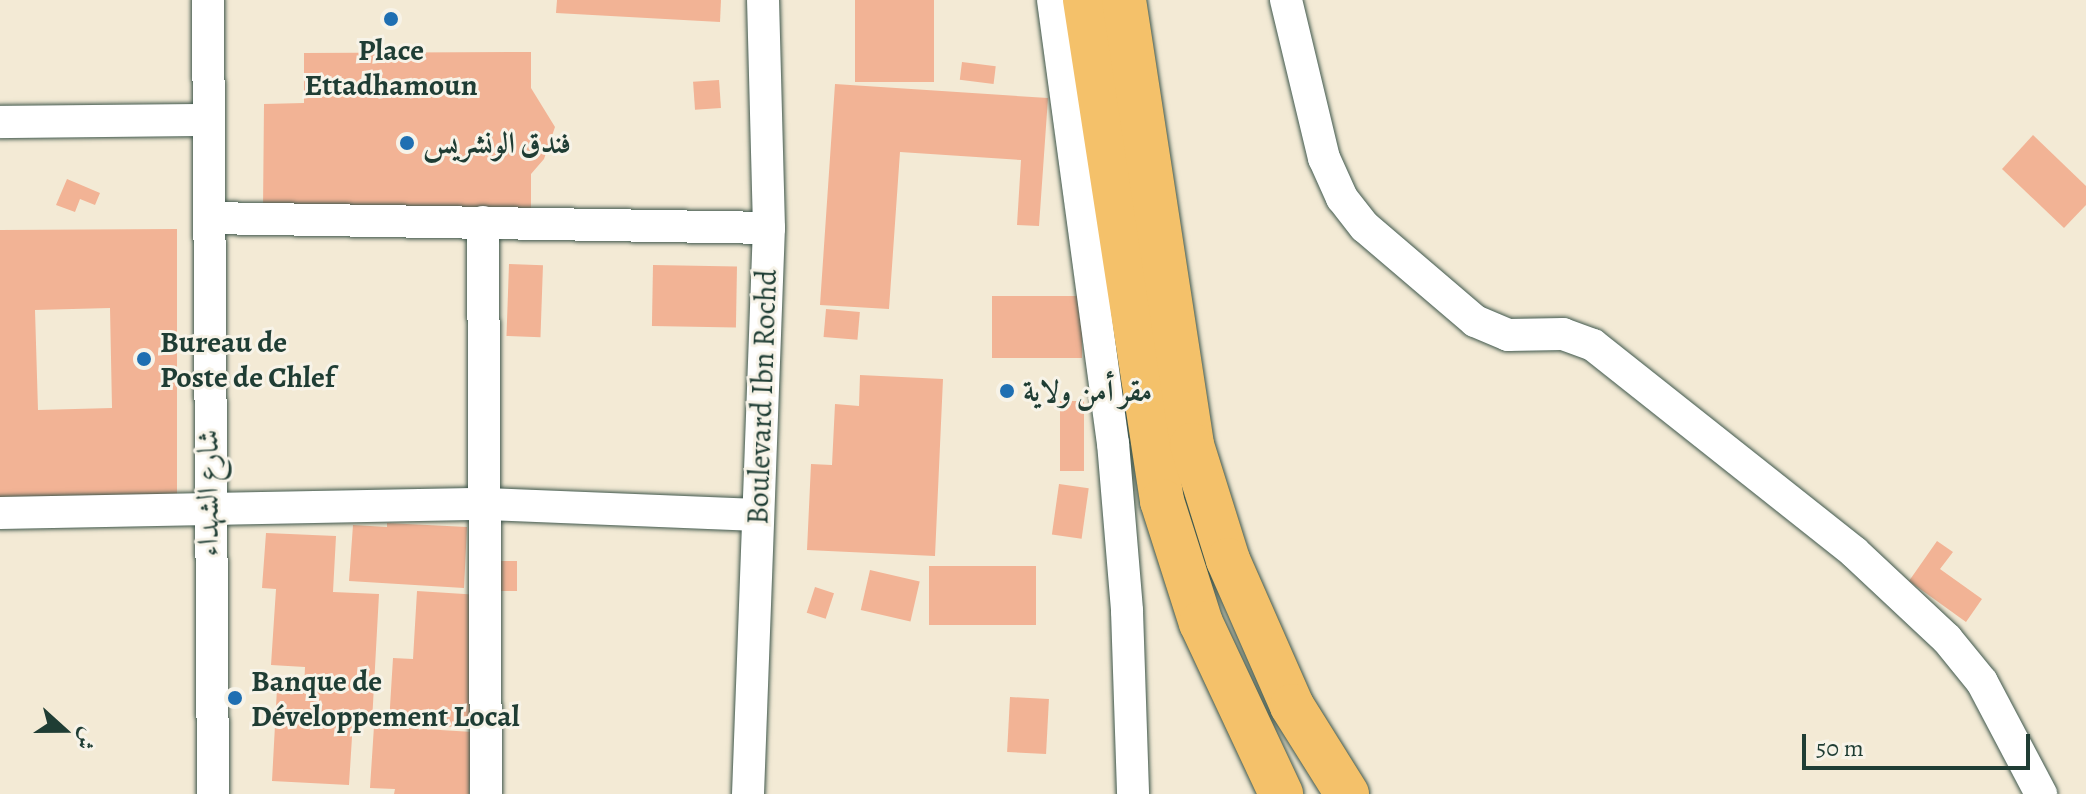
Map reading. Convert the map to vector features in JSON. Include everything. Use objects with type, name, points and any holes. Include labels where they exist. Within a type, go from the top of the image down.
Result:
[{"type":"highway","points":[[1085,0],[1162,501],[1201,623],[1281,794]]},
{"type":"highway","points":[[1124,0],[1192,445],[1228,560],[1286,692],[1347,794]]},
{"type":"street","name":"شارع الشهداء","points":[[208,0],[207,509],[213,794]]},
{"type":"street","name":"Boulevard Ibn Rochd","points":[[748,794],[769,228],[763,0]]},
{"type":"street","points":[[1053,0],[1113,443],[1127,611],[1133,794]]},
{"type":"street","points":[[1286,0],[1324,158],[1342,198],[1365,227],[1475,321],[1508,335],[1563,334],[1593,345],[1854,552],[1947,639],[1982,682],[2041,794]]},
{"type":"street","points":[[0,122],[207,120]]},
{"type":"street","points":[[209,218],[769,228]]},
{"type":"street","points":[[483,222],[486,794]]},
{"type":"street","points":[[0,513],[485,504],[758,515]]},
{"type":"building","points":[[557,0],[721,0],[720,22],[556,13]]},
{"type":"building","points":[[855,0],[934,0],[934,82],[855,82]]},
{"type":"building","name":"فندق الونشريس","points":[[531,52],[531,88],[555,127],[544,159],[531,174],[531,208],[263,209],[264,104],[304,103],[304,53]]},
{"type":"building","points":[[962,62],[996,66],[994,84],[960,80]]},
{"type":"building","points":[[719,80],[721,108],[695,110],[693,82]]},
{"type":"building","points":[[835,84],[1048,98],[1039,226],[1017,225],[1021,160],[900,152],[889,309],[820,305]]},
{"type":"building","points":[[2033,135],[2086,186],[2086,205],[2064,228],[2002,169]]},
{"type":"building","points":[[67,179],[100,193],[95,205],[80,199],[75,212],[56,205]]},
{"type":"building","name":"Bureau de Poste de Chlef","points":[[177,229],[177,502],[0,502],[0,230]],"holes":[[[110,308],[112,408],[38,410],[35,310]]]},
{"type":"building","points":[[509,264],[543,265],[540,337],[506,336]]},
{"type":"building","points":[[653,265],[737,266],[736,327],[652,326]]},
{"type":"building","points":[[992,296],[1082,296],[1082,358],[992,358]]},
{"type":"building","points":[[826,309],[860,312],[857,340],[824,337]]},
{"type":"building","points":[[860,375],[943,379],[935,556],[807,550],[811,464],[832,465],[835,404],[859,406]]},
{"type":"building","points":[[1060,401],[1084,401],[1084,471],[1060,471]]},
{"type":"building","points":[[1059,484],[1089,488],[1082,539],[1052,535]]},
{"type":"building","points":[[387,523],[467,527],[464,588],[349,581],[353,525],[387,527]]},
{"type":"building","points":[[266,533],[336,536],[333,592],[379,594],[372,722],[353,721],[349,785],[272,781],[277,688],[304,689],[305,667],[271,665],[276,589],[262,588]]},
{"type":"building","points":[[1937,541],[1953,552],[1940,569],[1982,599],[1966,622],[1909,581]]},
{"type":"building","points":[[488,561],[517,561],[517,591],[488,591]]},
{"type":"building","points":[[929,566],[1036,566],[1036,625],[929,625]]},
{"type":"building","points":[[870,570],[920,581],[910,621],[861,610]]},
{"type":"building","points":[[815,587],[834,593],[826,619],[807,613]]},
{"type":"building","points":[[417,591],[480,595],[471,728],[389,723],[393,658],[413,659]]},
{"type":"building","points":[[1010,697],[1049,699],[1046,754],[1007,752]]},
{"type":"building","points":[[374,726],[473,732],[469,794],[394,794],[395,789],[370,788]]},
{"type":"place","name":"Place Ettadhamoun","points":[[391,19]]},
{"type":"place","name":"فندق الونشريس","points":[[407,143]]},
{"type":"place","name":"Bureau de Poste de Chlef","points":[[144,359]]},
{"type":"place","name":"مقر أمن ولاية","points":[[1007,391]]},
{"type":"place","name":"Banque de Développement Local","points":[[235,698]]}]
